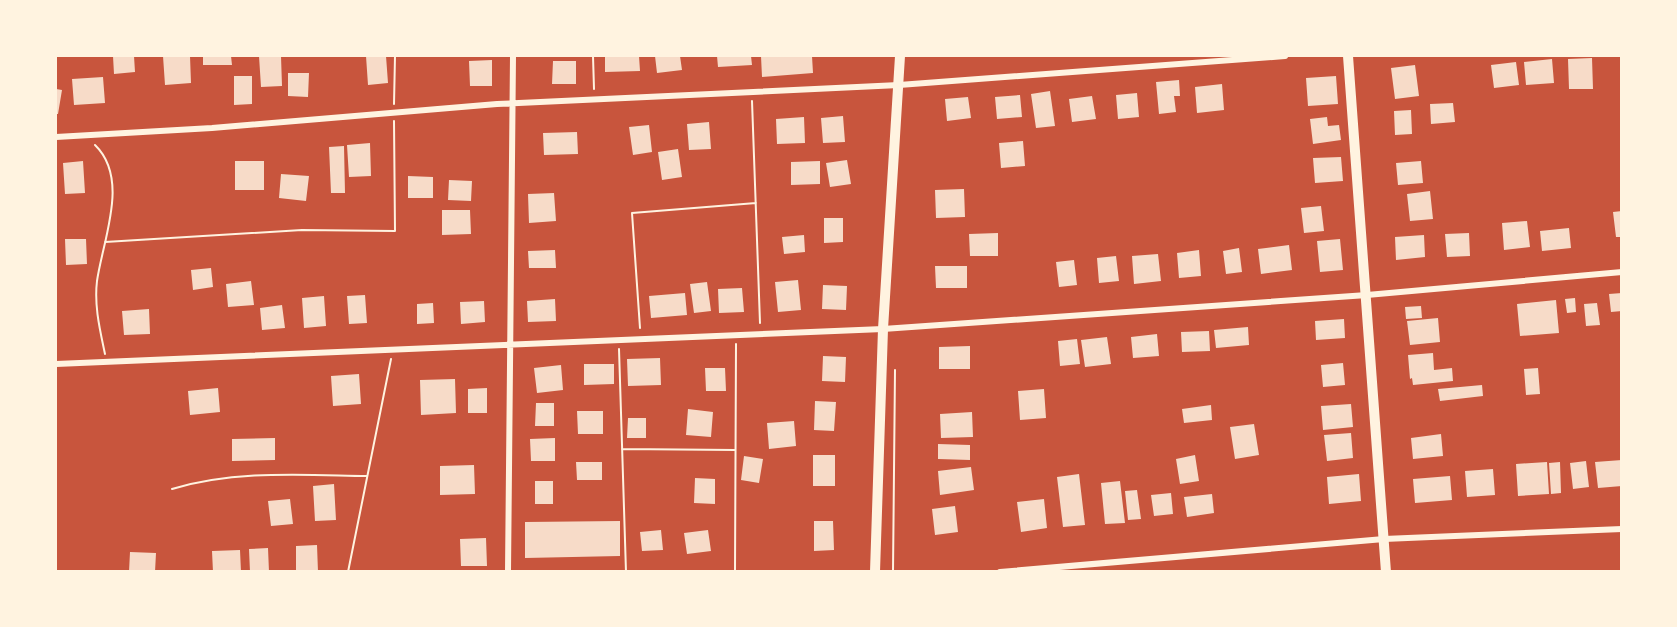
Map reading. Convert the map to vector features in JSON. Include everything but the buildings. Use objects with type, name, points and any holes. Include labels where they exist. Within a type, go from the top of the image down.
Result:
[{"type":"street","points":[[508,572],[513,56]]},
{"type":"street","points":[[875,572],[883,329],[900,56]]},
{"type":"street","points":[[56,137],[512,103],[899,85],[1286,56]]},
{"type":"street","points":[[1348,56],[1386,572]]},
{"type":"street","points":[[56,364],[883,329],[1367,295],[1622,272]]},
{"type":"street","points":[[1000,572],[1384,539],[1622,529]]},
{"type":"path","points":[[105,242],[302,230],[395,231],[393,112],[395,56]]},
{"type":"path","points":[[593,56],[595,99]]},
{"type":"path","points":[[752,92],[761,334]]},
{"type":"path","points":[[83,135],[104,154],[112,181],[96,303],[107,362]]},
{"type":"path","points":[[641,339],[632,213],[756,203]]},
{"type":"path","points":[[735,572],[736,335]]},
{"type":"path","points":[[619,340],[626,572]]},
{"type":"path","points":[[348,572],[392,350]]},
{"type":"path","points":[[893,572],[895,363]]},
{"type":"path","points":[[622,449],[735,450]]},
{"type":"path","points":[[172,489],[200,480],[243,475],[367,476]]}]
